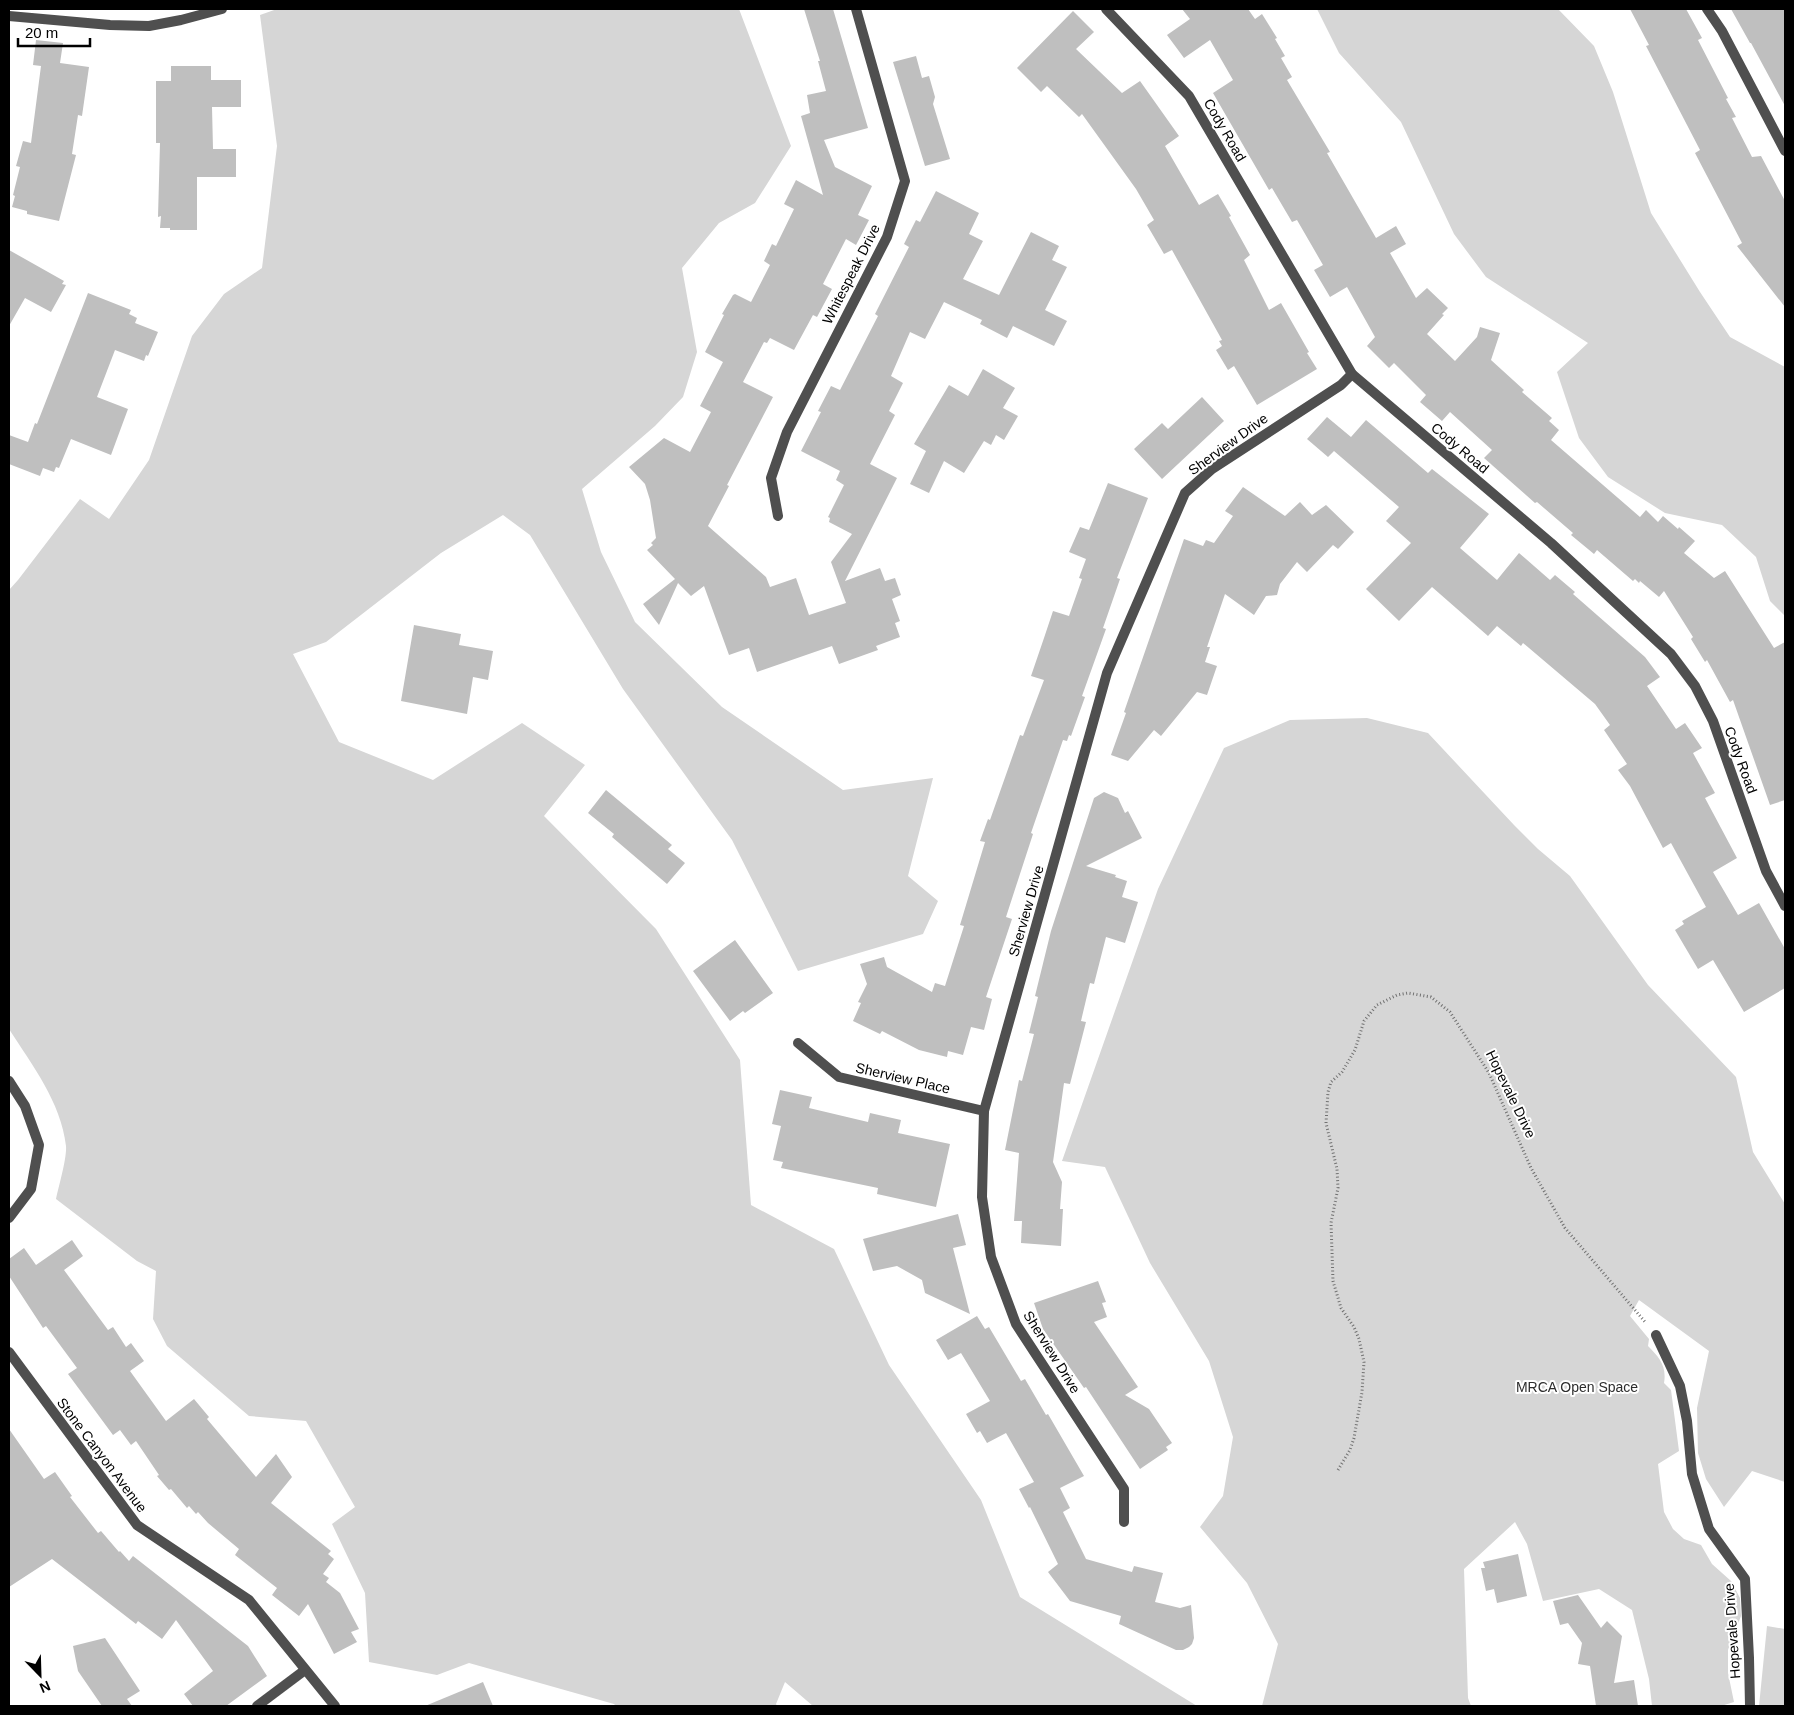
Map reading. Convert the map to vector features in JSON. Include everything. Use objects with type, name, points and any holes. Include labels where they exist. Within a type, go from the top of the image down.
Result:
[{"type":"street","points":[[9,16],[110,25],[149,26],[222,9]]},
{"type":"street","name":"Whitespeak Drive","points":[[778,516],[771,478],[787,432],[887,237],[905,181],[856,9]]},
{"type":"street","name":"Cody Road","points":[[1106,9],[1189,96],[1352,374],[1551,543],[1671,654],[1695,686],[1713,721],[1766,871],[1785,906]]},
{"type":"street","points":[[1707,9],[1722,31],[1785,151]]},
{"type":"street","name":"Sherview Drive","points":[[1124,1522],[1124,1489],[1016,1324],[991,1257],[982,1197],[984,1111],[1107,672],[1185,493],[1212,469],[1342,385],[1352,374]]},
{"type":"street","name":"Sherview Place","points":[[798,1042],[839,1077],[984,1111]]},
{"type":"street","points":[[9,1081],[25,1106],[39,1144],[31,1189],[9,1218]]},
{"type":"street","name":"Hopevale Drive","points":[[1656,1335],[1680,1386],[1687,1422],[1692,1474],[1709,1529],[1744,1579],[1750,1658],[1750,1706]]},
{"type":"street","name":"Stone Canyon Avenue","points":[[9,1352],[137,1525],[249,1600],[335,1706]]},
{"type":"street","points":[[257,1706],[305,1670]]},
{"type":"path","name":"Hopevale Drive","points":[[1338,1470],[1350,1450],[1354,1438],[1362,1392],[1364,1362],[1359,1339],[1354,1327],[1341,1308],[1332,1281],[1331,1223],[1338,1188],[1338,1169],[1326,1123],[1328,1092],[1331,1082],[1342,1072],[1355,1050],[1364,1021],[1377,1005],[1397,995],[1408,993],[1432,997],[1450,1012],[1488,1072],[1531,1168],[1565,1228],[1656,1335]]},
{"type":"green space","points":[[277,9],[739,9],[791,146],[755,203],[719,223],[682,268],[697,352],[683,397],[655,426],[582,489],[601,552],[635,622],[722,707],[843,790],[933,778],[908,876],[938,901],[923,934],[798,971],[732,840],[623,689],[530,535],[503,515],[441,553],[326,642],[293,654],[339,742],[433,780],[522,723],[585,765],[544,816],[656,929],[740,1060],[751,1205],[834,1249],[889,1365],[981,1500],[1020,1597],[1197,1706],[813,1706],[785,1682],[776,1704],[777,1706],[616,1706],[469,1663],[437,1675],[369,1662],[365,1593],[332,1524],[355,1507],[306,1421],[249,1416],[167,1346],[153,1319],[156,1271],[137,1261],[56,1199],[66,1151],[63,1130],[52,1099],[44,1084],[9,1029],[9,590],[80,499],[109,519],[149,460],[192,336],[224,294],[262,268],[277,146],[260,15]]},
{"type":"green space","points":[[1317,9],[1558,9],[1594,46],[1613,92],[1651,213],[1730,337],[1785,367],[1785,616],[1770,601],[1756,557],[1722,525],[1665,513],[1608,477],[1579,438],[1557,372],[1588,343],[1486,277],[1454,234],[1401,122],[1339,53]]},
{"type":"green space","name":"MRCA Open Space","points":[[1367,718],[1428,733],[1514,825],[1538,849],[1570,876],[1648,985],[1736,1077],[1753,1152],[1785,1204],[1785,1482],[1752,1471],[1724,1507],[1706,1479],[1698,1453],[1697,1408],[1709,1351],[1639,1300],[1630,1316],[1649,1339],[1648,1346],[1661,1362],[1665,1377],[1664,1383],[1671,1390],[1679,1451],[1658,1464],[1664,1512],[1673,1529],[1684,1539],[1701,1545],[1712,1564],[1731,1581],[1740,1598],[1741,1616],[1728,1650],[1728,1673],[1734,1702],[1721,1706],[1652,1706],[1649,1679],[1632,1610],[1599,1589],[1543,1601],[1527,1544],[1515,1522],[1464,1569],[1468,1698],[1471,1706],[1262,1706],[1278,1644],[1247,1583],[1200,1527],[1223,1496],[1233,1437],[1209,1361],[1150,1263],[1105,1167],[1062,1161],[1158,889],[1224,748],[1290,720]]},
{"type":"green space","points":[[1767,1626],[1785,1629],[1785,1706],[1759,1706]]},
{"type":"building","points":[[804,9],[833,9],[868,128],[824,140],[835,167],[872,186],[858,215],[869,220],[856,245],[846,239],[823,284],[832,289],[817,317],[813,315],[794,350],[770,338],[767,343],[764,342],[743,382],[773,397],[708,526],[766,577],[770,587],[796,578],[809,615],[846,603],[831,562],[852,534],[829,522],[830,518],[828,517],[844,485],[836,480],[840,471],[801,451],[821,412],[818,411],[831,386],[840,390],[878,316],[875,314],[909,247],[904,244],[916,220],[920,222],[936,191],[979,213],[969,234],[983,241],[963,279],[999,295],[1031,232],[1059,246],[1052,260],[1067,267],[1045,310],[1067,321],[1054,346],[1013,326],[1007,338],[980,324],[982,320],[944,302],[925,339],[910,332],[891,376],[903,383],[889,411],[895,415],[870,464],[897,478],[845,581],[880,568],[885,581],[895,578],[901,595],[892,599],[900,621],[895,623],[900,637],[876,646],[878,650],[839,664],[832,646],[757,672],[749,648],[729,655],[704,586],[691,596],[678,583],[659,625],[643,604],[675,579],[647,550],[653,545],[651,543],[656,538],[650,500],[645,484],[629,467],[664,438],[690,452],[711,412],[700,406],[723,362],[705,352],[724,315],[722,314],[735,294],[751,302],[770,265],[764,261],[772,244],[776,246],[794,209],[784,204],[796,180],[823,195],[801,116],[810,113],[807,95],[826,91],[818,61],[820,61]]},
{"type":"building","points":[[1182,9],[1248,9],[1255,19],[1262,14],[1277,38],[1275,39],[1285,56],[1281,58],[1292,77],[1287,80],[1330,152],[1327,153],[1376,238],[1396,226],[1406,244],[1390,253],[1416,298],[1427,288],[1448,308],[1427,334],[1455,361],[1477,337],[1480,327],[1500,333],[1491,360],[1524,390],[1522,392],[1552,418],[1549,421],[1559,430],[1551,440],[1640,517],[1646,510],[1658,522],[1663,516],[1678,529],[1679,527],[1695,541],[1684,553],[1714,578],[1725,571],[1774,648],[1785,642],[1785,800],[1770,805],[1733,700],[1730,702],[1707,660],[1705,662],[1691,639],[1693,637],[1664,591],[1659,597],[1640,581],[1639,583],[1635,579],[1633,581],[1597,550],[1594,554],[1571,535],[1573,533],[1537,502],[1535,503],[1484,458],[1492,450],[1450,412],[1442,421],[1420,402],[1426,395],[1394,363],[1389,368],[1367,346],[1375,337],[1347,287],[1330,297],[1314,270],[1323,265],[1297,220],[1292,222],[1272,188],[1269,190],[1213,93],[1233,80],[1210,40],[1184,58],[1167,35],[1190,19]]},
{"type":"building","points":[[1630,9],[1686,9],[1702,38],[1698,40],[1728,98],[1726,99],[1736,117],[1732,118],[1752,157],[1761,156],[1785,201],[1785,307],[1737,246],[1742,243],[1695,153],[1700,150],[1646,46],[1649,45]]},
{"type":"building","points":[[1731,9],[1785,9],[1785,106],[1751,43]]},
{"type":"building","points":[[1073,11],[1094,32],[1076,49],[1122,93],[1140,81],[1179,136],[1165,146],[1199,205],[1218,194],[1250,255],[1244,260],[1269,310],[1281,303],[1317,369],[1257,405],[1234,366],[1228,370],[1216,350],[1222,346],[1219,341],[1222,340],[1172,250],[1164,254],[1147,225],[1154,220],[1136,189],[1082,114],[1079,117],[1047,86],[1041,92],[1017,68]]},
{"type":"building","points":[[36,40],[63,43],[60,63],[89,67],[82,116],[78,115],[72,154],[76,155],[59,221],[27,214],[27,211],[12,207],[20,167],[16,166],[23,141],[31,143],[41,66],[33,65]]},
{"type":"building","points":[[916,56],[922,78],[929,76],[935,97],[933,104],[950,159],[925,166],[893,62]]},
{"type":"building","points":[[171,66],[211,66],[211,80],[241,80],[241,107],[212,107],[213,149],[236,149],[236,177],[197,177],[197,230],[160,228],[161,216],[158,217],[160,143],[156,143],[156,81],[171,81]]},
{"type":"building","points":[[9,250],[64,281],[62,284],[66,285],[51,312],[25,298],[9,326]]},
{"type":"building","points":[[88,293],[131,310],[129,314],[137,318],[135,323],[158,332],[144,361],[115,350],[97,397],[128,409],[111,455],[71,439],[59,468],[56,467],[54,472],[43,468],[40,476],[9,464],[9,435],[28,442],[35,423],[37,424]]},
{"type":"building","points":[[983,369],[1015,388],[1003,408],[1018,416],[1004,440],[996,435],[991,445],[984,441],[964,473],[944,461],[929,493],[910,484],[926,451],[914,444],[949,385],[968,396]]},
{"type":"building","points":[[1202,397],[1224,421],[1162,479],[1134,449],[1162,423],[1168,429]]},
{"type":"building","points":[[1327,417],[1351,437],[1366,420],[1428,473],[1432,469],[1489,514],[1460,548],[1497,580],[1519,553],[1550,580],[1555,575],[1575,592],[1573,594],[1645,657],[1660,677],[1647,686],[1676,729],[1685,723],[1702,748],[1693,753],[1715,793],[1705,798],[1737,858],[1713,872],[1738,915],[1759,903],[1785,949],[1785,988],[1744,1012],[1713,960],[1698,969],[1675,930],[1684,924],[1682,921],[1706,907],[1671,843],[1663,848],[1630,786],[1618,770],[1627,764],[1604,730],[1610,725],[1595,704],[1523,643],[1521,646],[1497,626],[1488,636],[1432,587],[1399,621],[1366,589],[1411,543],[1386,521],[1399,507],[1334,451],[1328,457],[1307,439]]},
{"type":"building","points":[[1108,483],[1148,498],[1117,578],[1120,579],[1103,628],[1106,629],[1082,696],[1085,697],[1071,736],[1069,735],[1067,741],[1063,740],[1031,833],[1033,834],[1006,917],[1012,919],[986,997],[992,999],[984,1030],[971,1027],[963,1055],[948,1051],[947,1057],[919,1050],[882,1031],[880,1034],[853,1021],[861,1003],[858,1002],[867,984],[860,964],[884,957],[887,967],[932,992],[935,983],[945,986],[964,926],[960,925],[985,842],[980,841],[988,819],[990,820],[1020,735],[1023,736],[1044,680],[1031,676],[1053,611],[1069,616],[1082,579],[1079,578],[1086,559],[1069,552],[1080,527],[1089,530]]},
{"type":"building","points":[[1243,487],[1285,516],[1300,502],[1312,515],[1326,505],[1354,532],[1338,549],[1333,545],[1307,572],[1297,562],[1280,584],[1277,595],[1266,596],[1254,615],[1225,594],[1207,647],[1210,647],[1205,662],[1217,666],[1207,695],[1197,692],[1161,736],[1154,730],[1128,761],[1111,755],[1184,539],[1203,546],[1206,540],[1214,543],[1233,516],[1225,511]]},
{"type":"building","points":[[414,625],[461,634],[459,645],[493,651],[488,680],[473,677],[467,714],[401,701]]},
{"type":"building","points":[[606,790],[672,845],[668,849],[685,863],[667,884],[612,837],[614,834],[588,813]]},
{"type":"building","points":[[1104,792],[1118,798],[1125,813],[1128,811],[1142,838],[1086,866],[1116,875],[1115,877],[1127,881],[1122,897],[1138,902],[1125,943],[1106,937],[1094,984],[1090,983],[1081,1021],[1086,1022],[1070,1084],[1064,1083],[1053,1162],[1062,1182],[1060,1209],[1063,1209],[1061,1246],[1021,1243],[1022,1221],[1014,1221],[1019,1153],[1005,1150],[1019,1080],[1022,1081],[1034,1034],[1029,1033],[1038,997],[1035,996],[1051,931],[1094,798]]},
{"type":"building","points":[[735,940],[773,993],[730,1021],[693,971]]},
{"type":"building","points":[[780,1090],[812,1097],[809,1108],[868,1122],[870,1113],[901,1120],[898,1133],[950,1144],[936,1207],[877,1194],[878,1188],[781,1168],[783,1162],[773,1160],[781,1126],[772,1124]]},
{"type":"building","points":[[958,1214],[966,1245],[953,1248],[970,1314],[925,1293],[922,1280],[897,1266],[873,1271],[863,1239]]},
{"type":"building","points":[[72,1240],[83,1256],[64,1270],[108,1330],[113,1327],[126,1347],[131,1343],[144,1361],[130,1371],[166,1421],[194,1399],[209,1417],[207,1419],[256,1477],[276,1454],[292,1477],[271,1503],[331,1551],[328,1554],[334,1559],[323,1574],[329,1578],[326,1582],[340,1593],[359,1629],[351,1632],[357,1642],[334,1654],[308,1604],[299,1616],[272,1595],[277,1588],[235,1555],[239,1549],[198,1512],[196,1514],[189,1506],[187,1508],[171,1489],[169,1490],[157,1476],[159,1475],[136,1441],[131,1445],[120,1430],[113,1435],[68,1374],[77,1368],[46,1326],[43,1328],[9,1276],[9,1259],[24,1248],[36,1265]]},
{"type":"building","points":[[1098,1281],[1106,1302],[1102,1303],[1107,1317],[1094,1322],[1138,1387],[1125,1395],[1149,1409],[1172,1443],[1166,1447],[1168,1450],[1140,1469],[1086,1387],[1084,1388],[1043,1329],[1034,1303]]},
{"type":"building","points":[[977,1316],[985,1329],[989,1327],[1021,1381],[1025,1379],[1084,1476],[1060,1488],[1070,1508],[1063,1512],[1086,1559],[1132,1572],[1134,1566],[1163,1573],[1155,1602],[1180,1608],[1191,1605],[1194,1638],[1189,1647],[1183,1650],[1176,1650],[1119,1624],[1121,1616],[1070,1601],[1048,1572],[1058,1564],[1019,1489],[1034,1482],[1006,1433],[987,1443],[980,1431],[977,1433],[966,1414],[990,1401],[961,1353],[948,1360],[936,1340]]},
{"type":"building","points":[[9,1429],[44,1479],[55,1472],[72,1496],[70,1497],[98,1533],[101,1531],[129,1561],[133,1556],[248,1646],[267,1676],[226,1706],[193,1706],[184,1694],[213,1671],[176,1620],[162,1639],[138,1621],[136,1624],[52,1559],[9,1587]]},
{"type":"building","points":[[1518,1554],[1527,1596],[1497,1603],[1494,1589],[1486,1591],[1481,1568],[1485,1568],[1483,1562]]},
{"type":"building","points":[[1578,1595],[1601,1628],[1607,1621],[1622,1636],[1614,1683],[1634,1680],[1638,1706],[1596,1706],[1590,1666],[1578,1664],[1582,1643],[1568,1623],[1560,1625],[1553,1601]]},
{"type":"building","points":[[105,1638],[140,1691],[127,1699],[132,1706],[102,1706],[78,1671],[73,1646]]},
{"type":"building","points":[[483,1682],[493,1706],[425,1706]]}]
